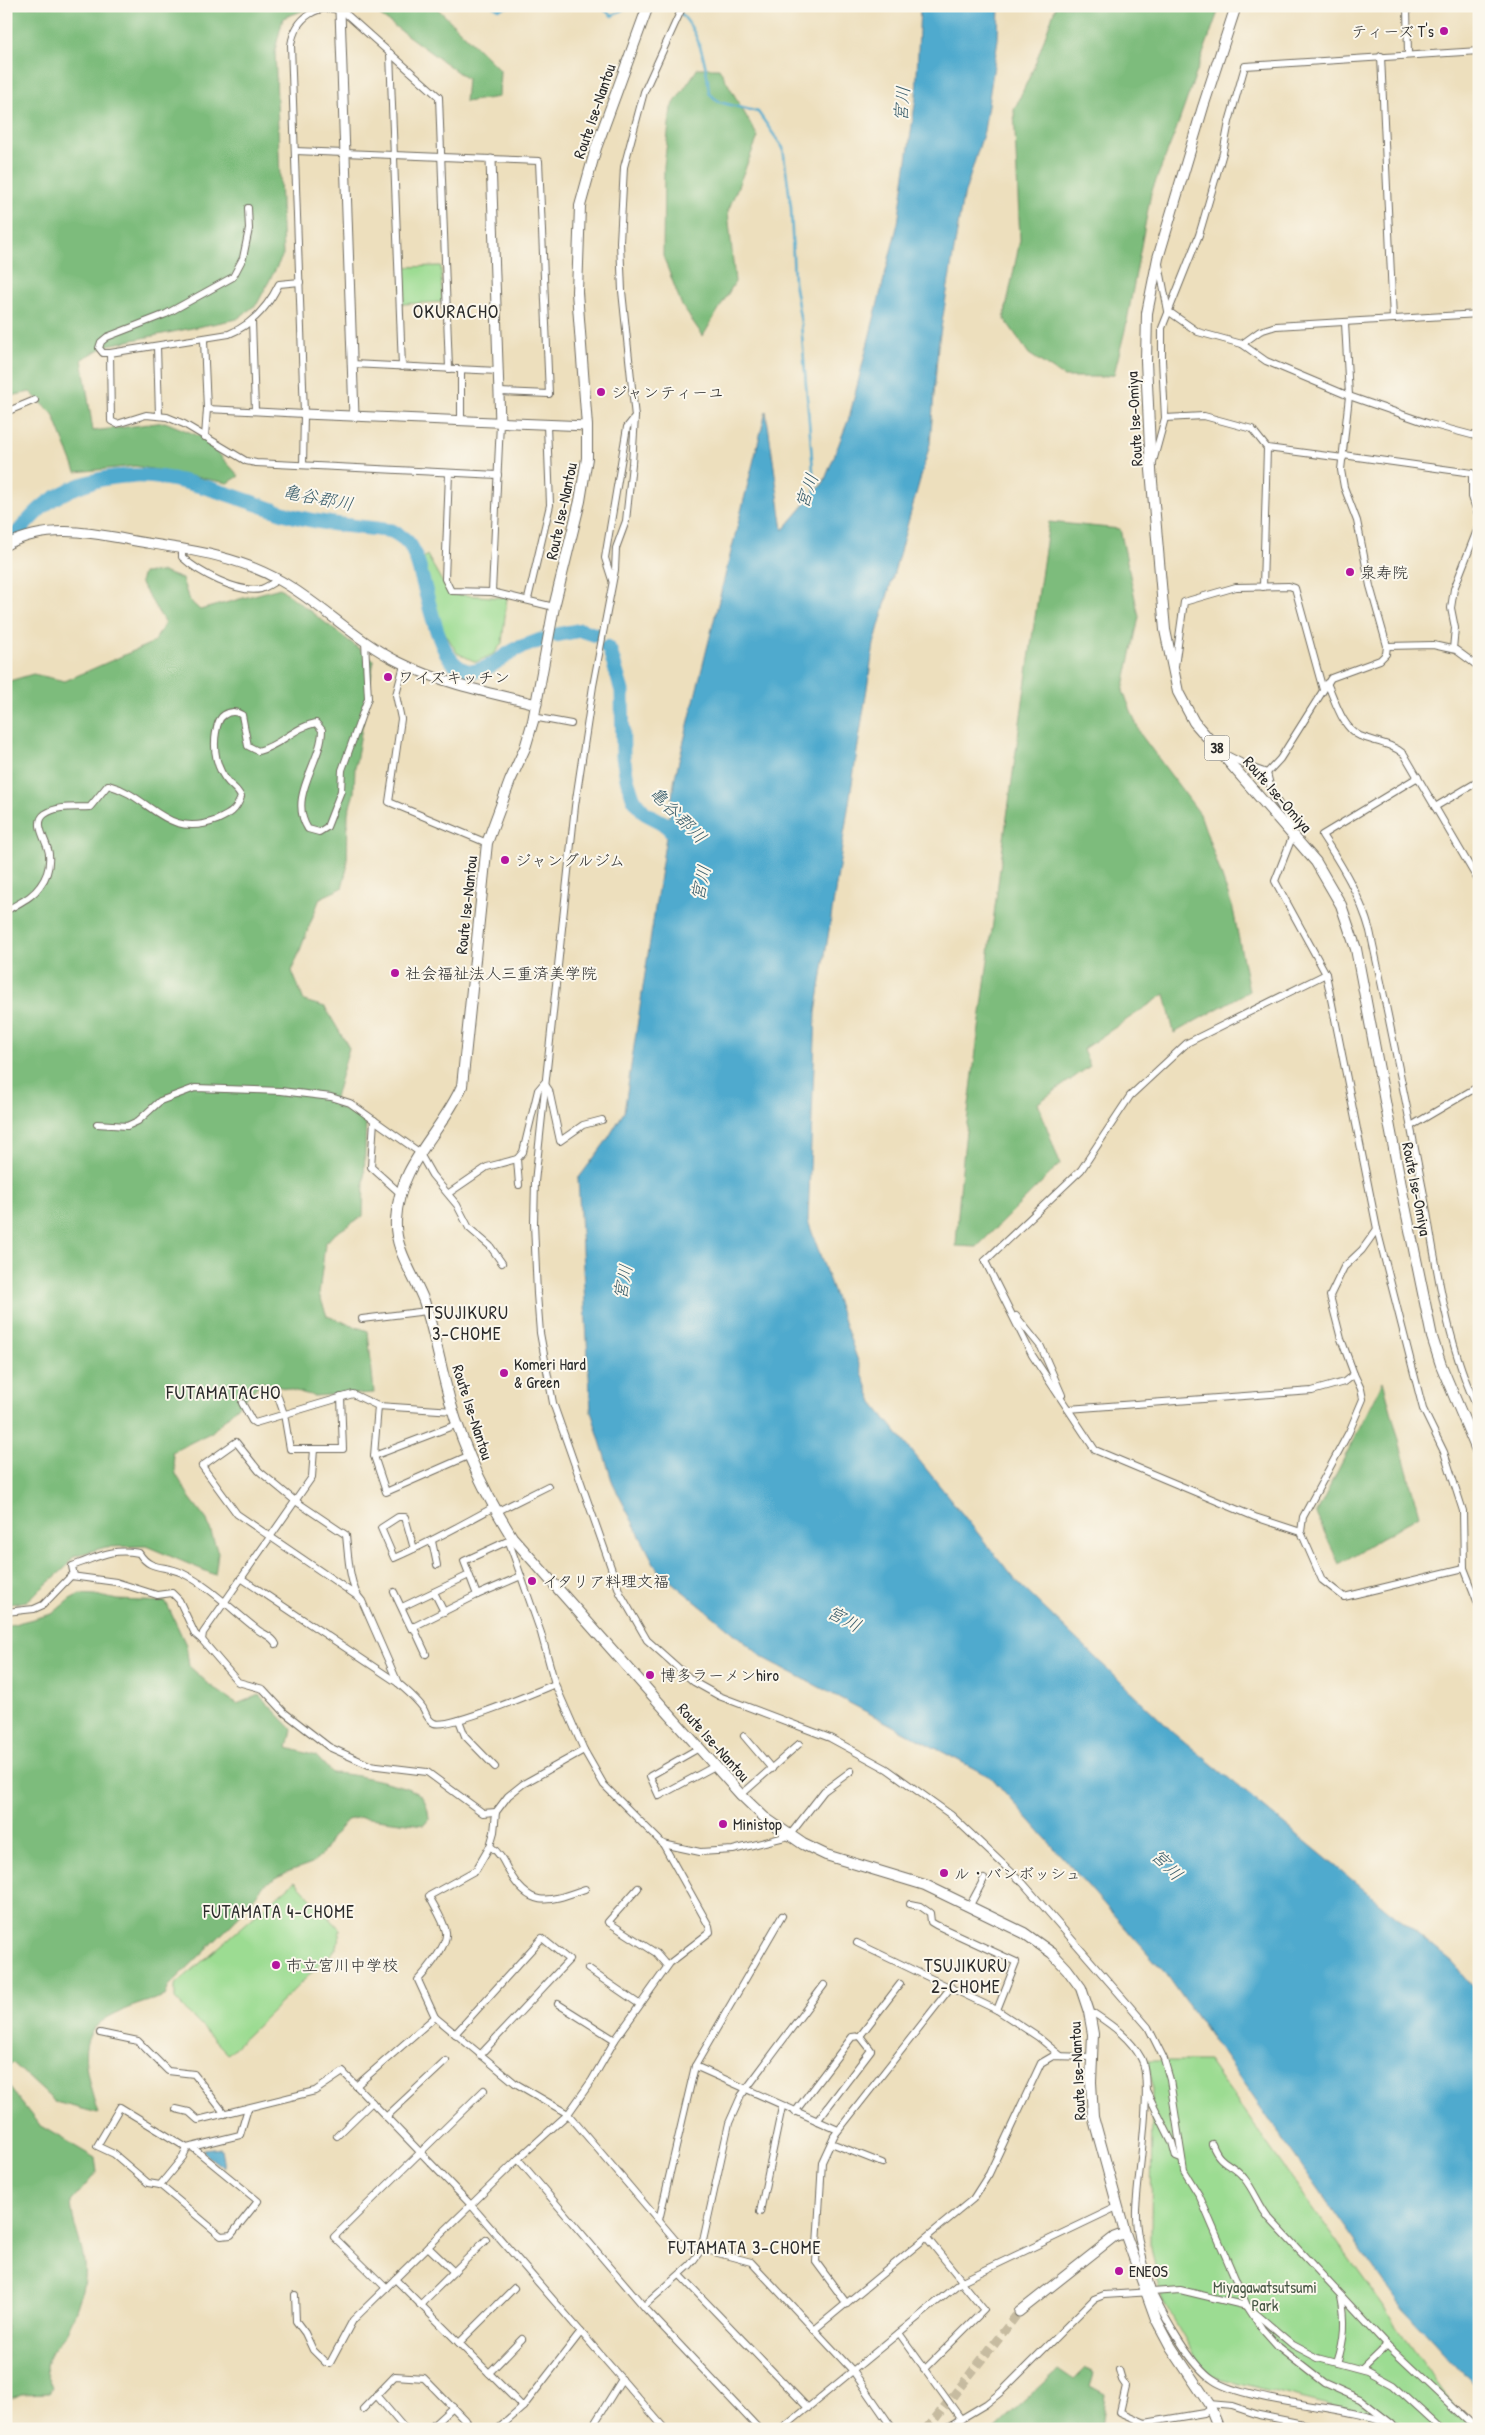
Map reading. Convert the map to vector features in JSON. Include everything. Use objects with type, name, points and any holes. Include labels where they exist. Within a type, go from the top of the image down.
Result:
[{"type":"main road","name":"Route Ise-Nantou","points":[[648,6],[599,139],[580,206],[577,292],[587,426],[587,458],[580,501],[554,607],[534,717],[525,748],[507,788],[487,843],[462,1086],[452,1108],[419,1152],[402,1194],[396,1220],[397,1243],[427,1310],[468,1456],[511,1540],[741,1795],[765,1818],[789,1836],[826,1855],[925,1885],[1032,1938],[1052,1953],[1068,1969],[1081,1988],[1090,2012],[1093,2034],[1093,2116],[1125,2233],[1171,2347],[1210,2406],[1219,2429]]},
{"type":"main road","name":"Route Ise-Omiya","points":[[1236,6],[1203,107],[1158,258],[1148,313],[1146,361],[1151,470],[1165,630],[1173,678],[1178,692],[1194,722],[1293,835],[1329,882],[1341,905],[1356,949],[1402,1196],[1432,1337],[1441,1365],[1479,1455]]},
{"type":"street","points":[[683,6],[644,92],[624,167],[620,242],[622,291],[635,417],[626,521],[616,548],[575,806],[537,1146],[534,1223],[537,1294],[546,1374],[564,1440],[620,1593],[647,1640],[694,1682],[752,1710],[830,1738],[887,1769],[951,1815],[1030,1890],[1148,2027],[1164,2059],[1170,2080],[1184,2170],[1199,2195],[1248,2306],[1262,2329],[1278,2347],[1324,2383],[1360,2399],[1394,2426]]},
{"type":"street","points":[[1407,6],[1408,55]]},
{"type":"street","points":[[302,465],[304,414],[291,45],[294,31],[302,19],[314,10],[327,8],[340,11],[440,97],[449,369]]},
{"type":"street","points":[[340,11],[354,416]]},
{"type":"street","points":[[1151,470],[1165,418],[1162,328],[1199,235],[1223,152],[1244,66],[1479,51]]},
{"type":"street","points":[[390,53],[402,367]]},
{"type":"street","points":[[1381,56],[1393,319]]},
{"type":"street","points":[[295,151],[539,161],[549,394],[500,392]]},
{"type":"street","points":[[491,160],[500,392],[492,592]]},
{"type":"street","points":[[248,208],[249,229],[242,258],[233,277],[171,312],[112,334],[100,345],[100,351],[110,353],[204,340],[229,334],[252,321],[269,303],[279,284],[300,282]]},
{"type":"street","points":[[1158,258],[1168,311],[1198,332],[1242,344],[1266,361],[1349,396],[1430,424],[1479,437]]},
{"type":"street","points":[[1242,344],[1260,331],[1276,326],[1479,314]]},
{"type":"street","points":[[252,321],[255,411]]},
{"type":"street","points":[[1267,773],[1280,759],[1331,678],[1380,660],[1386,654],[1387,646],[1370,586],[1357,521],[1344,487],[1341,470],[1349,396],[1345,323]]},
{"type":"street","points":[[204,340],[207,409],[205,437]]},
{"type":"street","points":[[156,346],[159,415]]},
{"type":"street","points":[[110,353],[111,421],[117,424],[139,417],[159,415],[174,419],[246,461],[498,475]]},
{"type":"street","points":[[352,364],[498,371]]},
{"type":"street","points":[[461,370],[461,422]]},
{"type":"street","points":[[6,412],[35,400]]},
{"type":"street","points":[[207,409],[461,422],[587,426]]},
{"type":"street","points":[[1165,418],[1204,416],[1252,429],[1268,448],[1264,587]]},
{"type":"street","points":[[612,582],[605,558],[608,530],[627,427],[635,417]]},
{"type":"street","points":[[528,599],[550,505],[547,425]]},
{"type":"street","points":[[1268,448],[1476,473],[1472,497],[1479,518]]},
{"type":"street","points":[[449,473],[444,579],[451,591],[492,592],[528,599],[528,601],[554,607]]},
{"type":"street","points":[[1452,650],[1455,628],[1451,608],[1454,589],[1479,525]]},
{"type":"street","points":[[6,545],[27,536],[74,531],[96,532],[182,548],[236,561],[279,579],[325,610],[365,642],[404,665],[457,686],[537,704]]},
{"type":"street","points":[[182,548],[182,557],[189,563],[224,582],[260,589],[279,579]]},
{"type":"street","points":[[1173,678],[1184,602],[1236,587],[1289,586],[1295,588],[1323,690]]},
{"type":"street","points":[[6,911],[33,895],[46,878],[49,852],[40,828],[40,821],[44,815],[71,806],[90,807],[108,785],[122,788],[155,813],[181,825],[198,826],[231,814],[238,806],[241,798],[238,791],[222,772],[215,751],[216,727],[221,717],[228,712],[237,712],[242,715],[248,746],[258,751],[271,748],[302,726],[316,723],[322,730],[322,742],[307,774],[302,802],[302,816],[308,830],[319,832],[327,827],[341,791],[342,770],[368,698],[365,642]]},
{"type":"street","points":[[1387,646],[1433,645],[1452,650],[1479,667]]},
{"type":"street","points":[[404,665],[396,695],[401,719],[389,802],[487,843]]},
{"type":"street","points":[[1327,683],[1348,726],[1359,735],[1396,748],[1404,754],[1479,882]]},
{"type":"street","points":[[534,717],[571,724]]},
{"type":"street","points":[[1221,752],[1250,768],[1267,773]]},
{"type":"street","points":[[1267,773],[1272,793],[1293,826],[1293,835],[1275,881],[1326,974],[1377,1229],[1423,1410],[1444,1452],[1463,1510],[1464,1568],[1479,1606]]},
{"type":"street","points":[[1418,777],[1322,835],[1363,906],[1374,949],[1411,1126],[1442,1293],[1462,1369],[1479,1411]]},
{"type":"street","points":[[1435,807],[1479,781]]},
{"type":"street","points":[[1301,1532],[1255,1517],[1095,1450],[1032,1356],[1007,1304],[993,1281],[985,1260],[1081,1170],[1130,1096],[1187,1043],[1326,974]]},
{"type":"street","points":[[544,1083],[549,1090],[560,1141],[583,1125],[602,1120]]},
{"type":"street","points":[[449,1193],[487,1167],[517,1159],[523,1152],[538,1090],[544,1083]]},
{"type":"street","points":[[1411,1126],[1479,1086]]},
{"type":"street","points":[[96,1124],[127,1126],[138,1121],[160,1100],[195,1088],[281,1091],[331,1097],[350,1103],[419,1152],[432,1175],[449,1193],[469,1228],[490,1246],[502,1263]]},
{"type":"street","points":[[374,1120],[371,1167],[402,1194]]},
{"type":"street","points":[[517,1159],[519,1184]]},
{"type":"street","points":[[1377,1229],[1362,1250],[1344,1267],[1330,1296],[1341,1339],[1354,1374],[1362,1389],[1363,1399],[1349,1432],[1302,1518],[1301,1532],[1322,1580],[1344,1597],[1464,1568]]},
{"type":"street","points":[[1007,1304],[1041,1347],[1068,1410]]},
{"type":"street","points":[[362,1319],[427,1310]]},
{"type":"street","points":[[1068,1410],[1312,1391],[1344,1382],[1354,1374]]},
{"type":"street","points":[[276,1391],[284,1414],[290,1449],[343,1449],[341,1397]]},
{"type":"street","points":[[242,1403],[255,1423],[353,1394],[378,1406],[454,1411]]},
{"type":"street","points":[[378,1406],[374,1456],[386,1492],[468,1456]]},
{"type":"street","points":[[374,1456],[458,1424]]},
{"type":"street","points":[[357,1596],[351,1572],[346,1535],[294,1500],[259,1471],[236,1442],[202,1466],[237,1514],[362,1601],[398,1683]]},
{"type":"street","points":[[202,1640],[203,1633],[294,1500],[312,1477],[314,1449]]},
{"type":"street","points":[[414,1549],[405,1517],[398,1517],[381,1528],[394,1558],[432,1541],[495,1510],[548,1486]]},
{"type":"street","points":[[295,2295],[296,2321],[305,2333],[313,2350],[326,2363],[330,2363],[348,2327],[518,2158],[568,2114],[592,2080],[639,2004],[668,1966],[710,1932],[709,1926],[663,1844],[604,1784],[584,1750],[555,1684],[541,1633],[521,1576],[511,1540],[464,1561],[477,1595]]},
{"type":"street","points":[[432,1541],[437,1565]]},
{"type":"street","points":[[74,1576],[72,1566],[108,1552],[122,1550],[139,1553],[146,1564],[153,1567],[168,1568],[184,1574],[226,1601],[259,1631],[273,1638],[276,1644]]},
{"type":"street","points":[[402,1607],[470,1575]]},
{"type":"street","points":[[6,1612],[34,1609],[43,1605],[71,1576],[116,1582],[157,1595],[172,1593],[178,1600],[194,1634],[202,1640],[238,1682],[263,1689],[285,1713],[329,1747],[369,1765],[426,1772],[483,1813],[496,1812]]},
{"type":"street","points":[[394,1592],[411,1628],[477,1595],[521,1576]]},
{"type":"street","points":[[242,1578],[398,1683],[416,1699],[428,1720],[435,1724],[459,1720],[555,1684]]},
{"type":"street","points":[[434,1592],[444,1612]]},
{"type":"street","points":[[414,1626],[426,1654]]},
{"type":"street","points":[[459,1720],[465,1736],[495,1767]]},
{"type":"street","points":[[744,1736],[772,1769]]},
{"type":"street","points":[[741,1795],[799,1744]]},
{"type":"street","points":[[699,1748],[650,1776],[659,1796],[715,1766]]},
{"type":"street","points":[[584,1750],[523,1784],[508,1796],[496,1812],[494,1832],[490,1846],[476,1870],[429,1896],[446,1932],[445,1940],[433,1961],[418,1980],[435,2017],[515,2083],[568,2114],[677,2242],[751,2262],[853,2371],[893,2429]]},
{"type":"street","points":[[663,1844],[700,1852],[733,1850],[789,1836],[824,1791],[851,1771]]},
{"type":"street","points":[[490,1846],[498,1851],[517,1885],[527,1894],[551,1901],[586,1889]]},
{"type":"street","points":[[969,1907],[984,1879]]},
{"type":"street","points":[[638,1888],[608,1922],[656,1953],[668,1966]]},
{"type":"street","points":[[910,1904],[920,1906],[930,1913],[931,1922],[936,1925],[1016,1962],[997,2010]]},
{"type":"street","points":[[659,2220],[695,2066],[782,1916]]},
{"type":"street","points":[[455,2034],[542,1938],[569,1960],[480,2055]]},
{"type":"street","points":[[857,1943],[997,2010],[1038,2037],[1060,2056]]},
{"type":"street","points":[[588,1969],[639,2004]]},
{"type":"street","points":[[795,2112],[852,2037],[860,2036],[900,1984]]},
{"type":"street","points":[[644,2306],[680,2275],[702,2250],[729,2123],[746,2090],[824,1985]]},
{"type":"street","points":[[847,2304],[816,2262],[822,2162],[838,2130],[951,1987]]},
{"type":"street","points":[[558,2004],[615,2040]]},
{"type":"street","points":[[1095,2014],[1130,2041],[1142,2060],[1145,2089],[1136,2211],[1138,2237],[1149,2292],[1201,2371],[1214,2382],[1247,2392],[1360,2415],[1394,2426]]},
{"type":"street","points":[[356,2086],[435,2017]]},
{"type":"street","points":[[100,2033],[138,2041],[168,2072],[194,2074],[225,2114]]},
{"type":"street","points":[[817,2121],[870,2050],[860,2036]]},
{"type":"street","points":[[814,2330],[927,2238],[978,2193],[990,2174],[1038,2066],[1048,2057],[1092,2057]]},
{"type":"street","points":[[386,2117],[446,2061]]},
{"type":"street","points":[[695,2066],[782,2107],[838,2130]]},
{"type":"street","points":[[176,2109],[189,2112],[198,2120],[315,2090],[343,2072],[471,2205],[622,2379],[661,2427]]},
{"type":"street","points":[[1145,2089],[1172,2142],[1176,2157],[1182,2160]]},
{"type":"street","points":[[386,2288],[334,2237],[484,2090]]},
{"type":"street","points":[[337,2136],[372,2102]]},
{"type":"street","points":[[120,2107],[190,2147],[258,2201],[231,2235],[221,2236],[160,2185],[148,2183],[114,2154],[96,2146],[120,2107]]},
{"type":"street","points":[[760,2212],[782,2107]]},
{"type":"street","points":[[160,2185],[190,2147],[240,2135],[248,2108]]},
{"type":"street","points":[[831,2143],[882,2162]]},
{"type":"street","points":[[1212,2144],[1218,2158],[1237,2170],[1245,2179],[1262,2210],[1387,2345],[1476,2429]]},
{"type":"street","points":[[518,2158],[644,2306],[759,2429]]},
{"type":"street","points":[[782,2429],[961,2282],[1117,2208]]},
{"type":"street","points":[[1020,2312],[1114,2237],[1125,2233]]},
{"type":"street","points":[[924,2370],[984,2310],[927,2238]]},
{"type":"street","points":[[420,2304],[486,2240]]},
{"type":"street","points":[[428,2247],[454,2272]]},
{"type":"street","points":[[680,2275],[808,2408]]},
{"type":"street","points":[[395,2279],[523,2407]]},
{"type":"street","points":[[458,2343],[514,2288]]},
{"type":"street","points":[[944,2429],[961,2420],[1001,2392],[1094,2299],[1104,2295],[1180,2290],[1248,2306],[1294,2345],[1318,2358],[1362,2369],[1393,2384],[1440,2429]]},
{"type":"street","points":[[1337,2363],[1343,2344],[1346,2317],[1341,2295]]},
{"type":"street","points":[[498,2429],[523,2407],[581,2332]]},
{"type":"street","points":[[899,2333],[961,2420]]},
{"type":"street","points":[[489,2374],[522,2339]]},
{"type":"street","points":[[1362,2369],[1387,2345]]},
{"type":"street","points":[[1120,2370],[1126,2386],[1120,2412],[1139,2421],[1152,2424],[1204,2413],[1210,2406],[1232,2406],[1259,2415],[1328,2429]]},
{"type":"street","points":[[363,2409],[395,2376],[424,2378],[464,2419],[470,2429]]},
{"type":"street","points":[[591,2429],[622,2379]]},
{"type":"street","points":[[376,2395],[405,2429]]},
{"type":"street","points":[[430,2429],[453,2407]]},
{"type":"street","points":[[1136,2429],[1139,2421]]},
{"type":"green space","points":[[6,6],[315,6],[283,18],[275,50],[283,255],[257,304],[237,319],[108,345],[82,359],[93,431],[165,422],[204,438],[239,476],[228,483],[135,466],[76,472],[53,414],[30,392],[6,397]]},
{"type":"green space","points":[[367,6],[435,6],[500,70],[499,97],[465,102],[467,79]]},
{"type":"green space","points":[[1056,6],[1220,6],[1176,130],[1151,193],[1126,326],[1114,374],[1102,377],[1064,377],[1029,354],[1004,318],[1020,240],[1014,110],[1034,67]]},
{"type":"green space","points":[[698,68],[719,68],[758,137],[728,211],[735,282],[703,336],[682,306],[663,256],[664,166],[671,108]]},
{"type":"green space","points":[[441,266],[442,302],[402,304],[402,267]]},
{"type":"green space","points":[[1049,522],[1120,529],[1139,617],[1123,691],[1141,735],[1200,814],[1233,909],[1249,991],[1174,1033],[1165,994],[1083,1049],[1090,1066],[1038,1103],[1060,1164],[977,1247],[956,1246],[961,1176],[973,1072],[1009,800]]},
{"type":"green space","points":[[427,555],[449,594],[507,598],[502,643],[494,654],[476,662],[457,653],[437,619],[420,561]]},
{"type":"green space","points":[[163,572],[182,579],[189,600],[200,610],[280,588],[374,660],[355,767],[354,793],[348,813],[347,868],[342,888],[320,898],[292,971],[304,1001],[325,1007],[349,1048],[333,1105],[366,1119],[363,1216],[333,1235],[325,1244],[319,1294],[327,1316],[368,1331],[374,1393],[314,1396],[262,1382],[212,1432],[172,1452],[176,1474],[190,1498],[207,1520],[218,1553],[215,1575],[146,1546],[106,1547],[74,1556],[65,1568],[27,1601],[6,1605],[6,682],[33,674],[65,681],[154,642],[165,623],[140,582],[143,573]]},
{"type":"green space","points":[[1383,1381],[1419,1515],[1339,1564],[1316,1514]]},
{"type":"green space","points":[[80,1594],[96,1595],[117,1600],[166,1602],[186,1645],[189,1666],[211,1686],[237,1704],[259,1695],[292,1729],[288,1748],[316,1756],[332,1773],[375,1780],[416,1792],[426,1804],[429,1819],[424,1825],[361,1817],[347,1820],[331,1839],[324,1852],[312,1863],[287,1872],[265,1884],[233,1923],[169,1986],[165,1996],[117,2013],[102,2022],[91,2032],[86,2046],[86,2063],[98,2113],[55,2102],[13,2063],[6,2065],[6,1626],[52,1614],[70,1599]]},
{"type":"green space","points":[[295,1881],[340,1929],[337,1948],[228,2054],[175,1999],[175,1985]]},
{"type":"green space","name":"Miyagawatsutsumi Park","points":[[1147,2061],[1208,2061],[1458,2411],[1479,2429],[1404,2429],[1395,2421],[1206,2375],[1162,2299],[1151,2248],[1152,2081]]},
{"type":"green space","points":[[6,2083],[39,2125],[95,2158],[97,2172],[71,2202],[72,2214],[84,2262],[83,2286],[70,2325],[47,2360],[46,2369],[53,2388],[49,2393],[21,2394],[6,2401]]},
{"type":"green space","points":[[1086,2369],[1094,2373],[1090,2386],[1105,2394],[1101,2429],[995,2429],[1058,2370],[1074,2381]]},
{"type":"water","name":"宮川","points":[[920,6],[999,6],[998,39],[984,131],[962,202],[938,346],[930,444],[874,644],[816,1013],[808,1221],[873,1403],[1018,1583],[1174,1733],[1453,1963],[1479,1994],[1479,2391],[1400,2305],[1167,1975],[992,1778],[764,1658],[658,1571],[613,1484],[591,1411],[578,1179],[607,1140],[624,1112],[675,777],[766,411],[783,530],[824,482],[849,418],[898,223],[916,97]]},
{"type":"water","points":[[221,2148],[224,2168],[204,2153],[203,2150]]},
{"type":"waterway","points":[[493,6],[499,9],[509,6]]},
{"type":"waterway","points":[[600,6],[612,16],[629,6]]},
{"type":"waterway","name":"宮川","points":[[672,6],[688,23],[700,45],[709,93],[719,102],[758,112],[783,148],[791,207],[794,282],[801,323],[815,495]]},
{"type":"waterway","name":"亀谷郡川","points":[[12,539],[47,503],[82,485],[110,477],[139,476],[168,479],[197,485],[296,517],[392,531],[399,535],[410,545],[416,558],[441,642],[450,658],[462,669],[482,670],[519,648],[541,640]]},
{"type":"waterway","name":"亀谷郡川","points":[[556,635],[581,630],[596,635]]},
{"type":"waterway","name":"亀谷郡川","points":[[607,647],[610,651],[622,691],[623,757],[627,779],[634,800],[645,813],[664,823],[681,842]]},
{"type":"tunnel","points":[[927,2429],[1019,2312]]},
{"type":"place","name":"ティーズ T's","points":[[1444,31]]},
{"type":"place","name":"ジャンティーユ","points":[[601,392]]},
{"type":"place","name":"泉寿院","points":[[1350,572]]},
{"type":"place","name":"ワイズキッチン","points":[[388,677]]},
{"type":"place","name":"ジャングルジム","points":[[505,860]]},
{"type":"place","name":"社会福祉法人三重済美学院","points":[[395,973]]},
{"type":"place","name":"Komeri Hard & Green","points":[[504,1373]]},
{"type":"place","name":"イタリア料理文福","points":[[532,1581]]},
{"type":"place","name":"博多ラーメンhiro","points":[[650,1675]]},
{"type":"place","name":"Ministop","points":[[723,1824]]},
{"type":"place","name":"ル・バンボッシュ","points":[[944,1873]]},
{"type":"place","name":"市立宮川中学校","points":[[276,1965]]},
{"type":"place","name":"ENEOS","points":[[1119,2271]]},
{"type":"district","name":"OKURACHO","points":[[456,311]]},
{"type":"district","name":"TSUJIKURU 3-CHOME","points":[[467,1324]]},
{"type":"district","name":"FUTAMATACHO","points":[[224,1392]]},
{"type":"district","name":"FUTAMATA 4-CHOME","points":[[279,1912]]},
{"type":"district","name":"TSUJIKURU 2-CHOME","points":[[966,1976]]},
{"type":"district","name":"FUTAMATA 3-CHOME","points":[[745,2248]]}]
